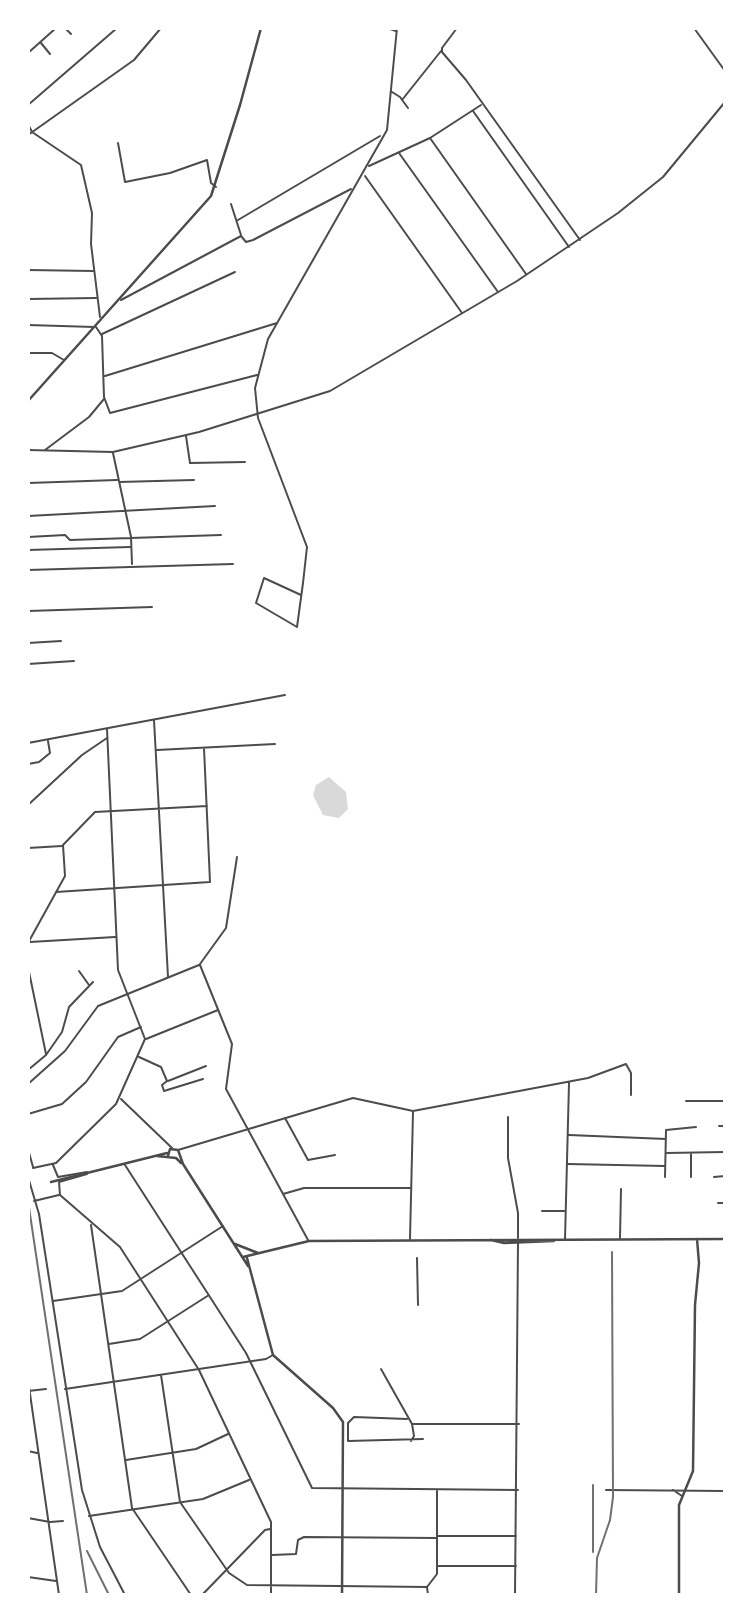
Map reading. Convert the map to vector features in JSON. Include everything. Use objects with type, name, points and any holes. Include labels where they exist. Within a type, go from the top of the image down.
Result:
[{"type":"street","points":[[28,53],[56,28]]},
{"type":"street","points":[[65,28],[71,34]]},
{"type":"street","points":[[28,105],[117,28]]},
{"type":"street","points":[[28,135],[135,59],[161,28]]},
{"type":"street","points":[[28,401],[200,211],[216,187],[261,28]]},
{"type":"street","points":[[301,595],[264,578],[256,602],[296,627],[301,595],[306,541],[258,414],[255,388],[268,339],[368,166],[387,128],[397,29],[387,28]]},
{"type":"street","points":[[402,100],[457,28]]},
{"type":"street","points":[[694,28],[725,71]]},
{"type":"street","points":[[40,42],[50,54]]},
{"type":"street","points":[[442,49],[580,240]]},
{"type":"street","points":[[390,92],[408,108]]},
{"type":"street","points":[[28,450],[113,452],[186,435],[330,391],[570,248],[663,177],[725,102]]},
{"type":"street","points":[[368,166],[430,138],[482,104]]},
{"type":"street","points":[[473,111],[570,248]]},
{"type":"street","points":[[28,124],[32,132],[80,163],[92,210],[93,271],[98,315],[102,319]]},
{"type":"street","points":[[238,220],[381,136]]},
{"type":"street","points":[[430,138],[526,275]]},
{"type":"street","points":[[118,143],[125,182],[170,173],[207,160],[211,183],[216,187]]},
{"type":"street","points":[[399,153],[498,292]]},
{"type":"street","points":[[365,176],[463,314]]},
{"type":"street","points":[[231,204],[241,236],[249,242],[353,190]]},
{"type":"street","points":[[120,300],[124,301],[241,236]]},
{"type":"street","points":[[28,270],[93,271]]},
{"type":"street","points":[[101,334],[234,272]]},
{"type":"street","points":[[28,299],[96,298]]},
{"type":"street","points":[[104,376],[278,322]]},
{"type":"street","points":[[28,325],[95,327],[101,334],[104,398],[109,413],[251,374],[258,375]]},
{"type":"street","points":[[28,353],[54,354],[65,361]]},
{"type":"street","points":[[45,451],[93,413],[104,398]]},
{"type":"street","points":[[186,435],[190,463],[245,462]]},
{"type":"street","points":[[113,452],[131,537],[132,566]]},
{"type":"street","points":[[28,483],[194,480]]},
{"type":"street","points":[[28,516],[215,506]]},
{"type":"street","points":[[28,537],[65,535],[70,540],[221,535]]},
{"type":"street","points":[[28,550],[131,547]]},
{"type":"street","points":[[28,570],[233,564]]},
{"type":"street","points":[[28,611],[152,607]]},
{"type":"street","points":[[28,643],[61,641]]},
{"type":"street","points":[[28,664],[74,661]]},
{"type":"street","points":[[28,743],[285,695]]},
{"type":"street","points":[[154,720],[167,977]]},
{"type":"street","points":[[28,1172],[33,1168],[53,1165],[120,1098],[145,1039],[118,970],[107,729]]},
{"type":"street","points":[[28,805],[82,755],[108,738]]},
{"type":"street","points":[[28,764],[39,762],[50,753],[47,739]]},
{"type":"street","points":[[156,750],[275,744]]},
{"type":"street","points":[[56,892],[209,882],[204,748]]},
{"type":"street","points":[[28,848],[63,845],[94,812],[207,806]]},
{"type":"street","points":[[28,942],[65,876],[63,845]]},
{"type":"street","points":[[28,1084],[65,1051],[96,1007],[200,965],[226,928],[237,857]]},
{"type":"street","points":[[28,942],[116,937]]},
{"type":"street","points":[[200,965],[232,1044],[226,1088],[309,1241]]},
{"type":"street","points":[[28,967],[47,1055]]},
{"type":"street","points":[[79,971],[89,986]]},
{"type":"street","points":[[28,1070],[47,1055],[62,1032],[69,1006],[93,982]]},
{"type":"street","points":[[28,993],[33,993]]},
{"type":"street","points":[[145,1039],[218,1010]]},
{"type":"street","points":[[28,1114],[62,1104],[86,1082],[118,1037],[141,1027]]},
{"type":"street","points":[[138,1057],[160,1066],[167,1081]]},
{"type":"street","points":[[52,1181],[169,1152],[177,1154],[246,1129],[353,1098],[412,1111],[569,1082],[626,1064],[631,1073],[631,1095]]},
{"type":"street","points":[[203,1079],[164,1090],[162,1085],[206,1066]]},
{"type":"street","points":[[565,1240],[569,1082]]},
{"type":"street","points":[[120,1098],[165,1143],[169,1152]]},
{"type":"street","points":[[686,1101],[725,1101]]},
{"type":"street","points":[[410,1241],[412,1111]]},
{"type":"street","points":[[508,1117],[508,1158],[518,1213],[519,1256],[516,1595]]},
{"type":"street","points":[[285,1118],[308,1160],[335,1155]]},
{"type":"street","points":[[719,1126],[725,1126]]},
{"type":"street","points":[[665,1177],[669,1128],[696,1127]]},
{"type":"street","points":[[567,1135],[666,1139]]},
{"type":"street","points":[[28,1149],[33,1168]]},
{"type":"street","points":[[169,1152],[177,1154],[235,1244],[248,1256]]},
{"type":"street","points":[[665,1153],[725,1152]]},
{"type":"street","points":[[691,1153],[691,1177]]},
{"type":"street","points":[[567,1164],[665,1166]]},
{"type":"street","points":[[53,1165],[56,1176],[88,1173]]},
{"type":"street","points":[[125,1165],[251,1362],[312,1488],[518,1489]]},
{"type":"street","points":[[88,1173],[58,1184],[60,1195],[120,1248],[199,1370],[271,1529],[271,1595]]},
{"type":"street","points":[[714,1177],[725,1176]]},
{"type":"street","points":[[28,1177],[39,1214],[73,1448],[89,1516],[100,1547],[125,1595]]},
{"type":"street","points":[[282,1195],[304,1188],[411,1188]]},
{"type":"street","points":[[620,1239],[621,1189]]},
{"type":"street","points":[[33,1201],[60,1195]]},
{"type":"street","points":[[718,1203],[725,1203]]},
{"type":"street","points":[[542,1211],[566,1211]]},
{"type":"street","points":[[92,1224],[132,1510],[191,1595]]},
{"type":"street","points":[[52,1302],[122,1292],[223,1226]]},
{"type":"street","points":[[679,1595],[682,1496],[692,1478],[694,1444],[697,1239]]},
{"type":"street","points":[[248,1256],[309,1241],[725,1239]]},
{"type":"street","points":[[242,1251],[247,1248],[248,1266],[273,1355],[338,1412],[346,1441]]},
{"type":"street","points":[[417,1258],[418,1305]]},
{"type":"street","points":[[108,1344],[140,1339],[209,1294]]},
{"type":"street","points":[[64,1389],[251,1362],[273,1355]]},
{"type":"street","points":[[381,1369],[412,1424],[414,1437],[411,1441]]},
{"type":"street","points":[[161,1375],[180,1502],[226,1570],[245,1584],[428,1587]]},
{"type":"street","points":[[28,1380],[59,1595]]},
{"type":"street","points":[[29,1391],[46,1390]]},
{"type":"street","points":[[342,1595],[343,1489],[348,1423],[354,1418],[409,1419]]},
{"type":"street","points":[[412,1424],[519,1424]]},
{"type":"street","points":[[125,1460],[196,1449],[229,1434]]},
{"type":"street","points":[[346,1441],[424,1439]]},
{"type":"street","points":[[28,1451],[38,1453]]},
{"type":"street","points":[[89,1516],[205,1498],[250,1479]]},
{"type":"street","points":[[428,1595],[428,1587],[436,1576],[437,1566],[438,1490]]},
{"type":"street","points":[[606,1490],[725,1491]]},
{"type":"street","points":[[672,1490],[682,1496]]},
{"type":"street","points":[[28,1518],[48,1522],[63,1521]]},
{"type":"street","points":[[202,1595],[265,1530],[271,1529]]},
{"type":"street","points":[[271,1555],[296,1554],[298,1540],[303,1537],[517,1536]]},
{"type":"street","points":[[437,1566],[516,1566]]},
{"type":"street","points":[[28,1577],[57,1582]]},
{"type":"shaded area","points":[[329,777],[346,792],[348,809],[339,818],[323,815],[313,795],[316,785]]},
{"type":"railway","points":[[28,1201],[87,1595]]},
{"type":"railway","points":[[596,1595],[597,1558],[610,1520],[613,1497],[612,1252]]},
{"type":"railway","points":[[593,1485],[593,1552]]},
{"type":"railway","points":[[87,1551],[109,1595]]}]
